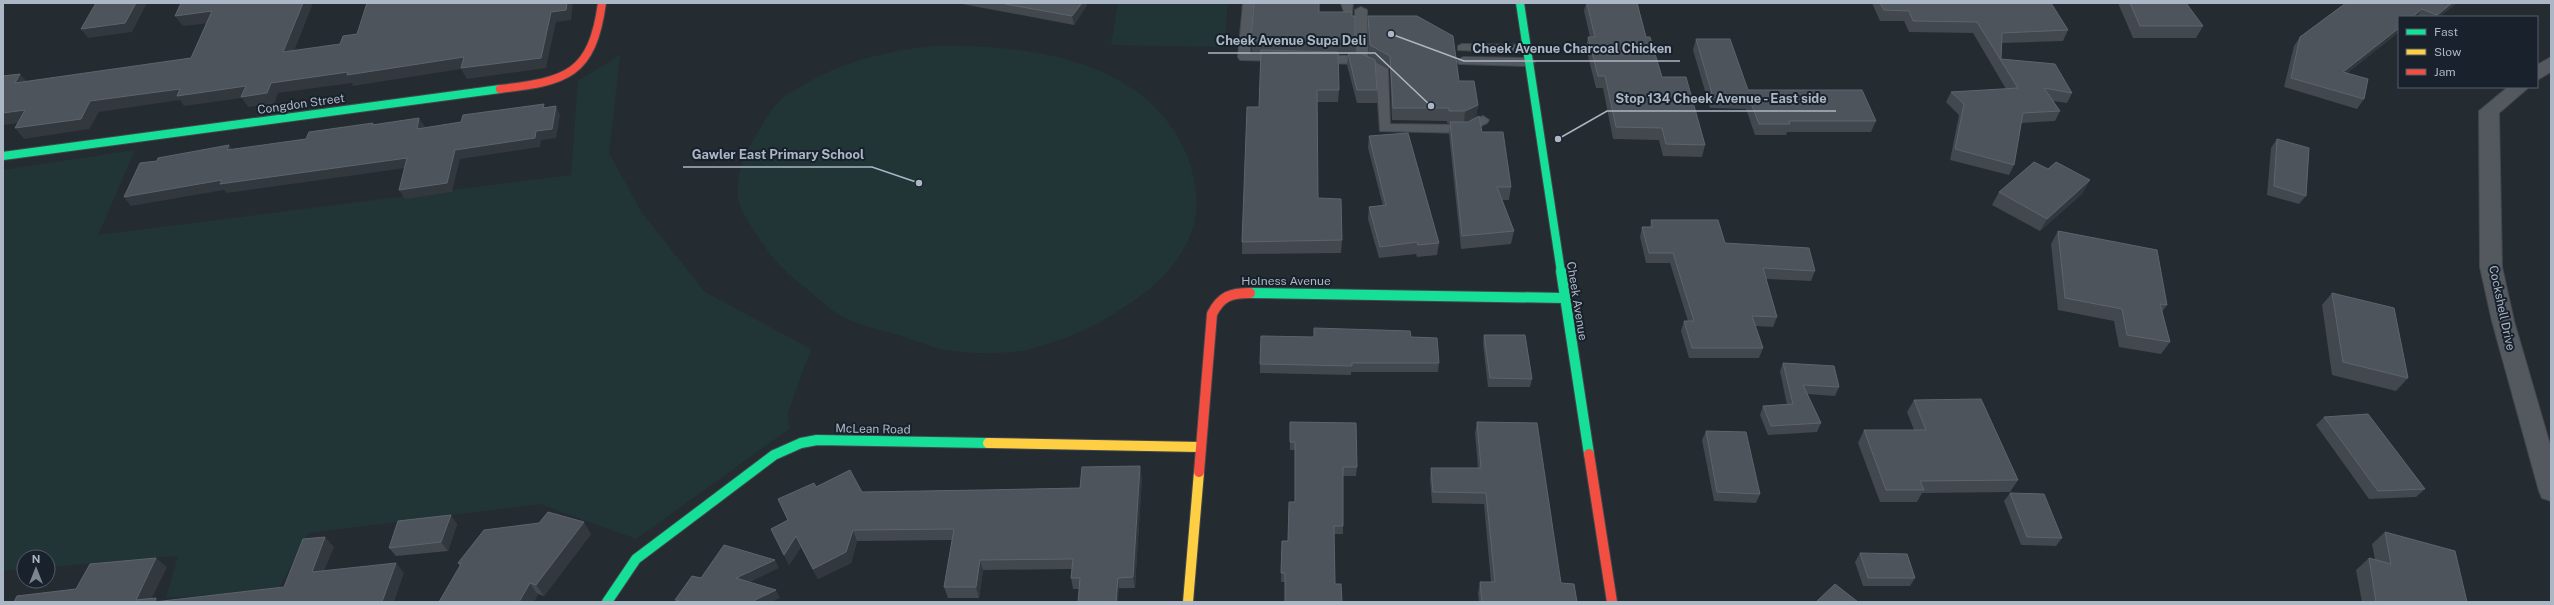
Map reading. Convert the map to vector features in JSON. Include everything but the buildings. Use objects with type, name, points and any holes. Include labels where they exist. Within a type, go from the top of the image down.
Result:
[{"type":"street","name":"Congdon Street","points":[[3,156],[538,84],[570,71],[592,52],[602,3]]},
{"type":"street","name":"Cheek Avenue","points":[[1520,3],[1564,298],[1612,602]]},
{"type":"street","points":[[2538,73],[2551,63]]},
{"type":"street","name":"Cockshell Drive","points":[[2519,88],[2489,111],[2491,267],[2505,328],[2551,491]]},
{"type":"street","name":"Holness Avenue","points":[[1188,602],[1212,314],[1218,301],[1228,294],[1281,292],[1564,298]]},
{"type":"street","name":"McLean Road","points":[[607,602],[636,559],[774,455],[801,443],[816,440],[1200,447]]},
{"type":"lane","points":[[1250,3],[1247,5],[1244,58],[1291,58]]},
{"type":"lane","points":[[1362,60],[1366,8]]},
{"type":"lane","points":[[1462,48],[1527,49]]},
{"type":"lane","points":[[1307,59],[1362,60],[1382,69],[1384,128],[1466,129],[1483,120]]},
{"type":"lane","points":[[1463,61],[1529,62]]},
{"type":"green space","points":[[1118,3],[1228,3],[1224,47],[1111,45]]},
{"type":"green space","points":[[934,46],[969,46],[1006,49],[1043,54],[1079,63],[1112,77],[1142,96],[1167,121],[1186,153],[1196,194],[1196,211],[1190,235],[1183,250],[1174,264],[1163,276],[1138,298],[1101,322],[1066,337],[1042,346],[1020,351],[974,353],[941,349],[851,321],[832,310],[795,279],[773,258],[760,240],[740,206],[738,186],[740,169],[743,161],[750,146],[773,108],[780,100],[793,91],[837,68],[884,54]]},
{"type":"green space","points":[[620,55],[609,153],[642,213],[705,292],[811,349],[788,412],[789,429],[636,539],[540,504],[309,533],[278,590],[166,598],[178,556],[56,566],[56,549],[16,549],[16,570],[3,571],[3,170],[135,150],[98,235],[571,175],[578,81]]},
{"type":"traffic: fast","points":[[1520,3],[1589,454]]},
{"type":"traffic: fast","points":[[3,156],[500,89]]},
{"type":"traffic: fast","points":[[1250,293],[1564,298]]},
{"type":"traffic: fast","points":[[607,602],[636,559],[774,455],[801,443],[817,440],[988,443]]},
{"type":"traffic: slow","points":[[988,443],[1200,447]]},
{"type":"traffic: slow","points":[[1188,602],[1199,472]]},
{"type":"traffic: jam","points":[[500,89],[526,86],[552,80],[575,68],[585,59],[592,48],[596,38],[602,3]]},
{"type":"traffic: jam","points":[[1199,472],[1212,314],[1219,302],[1226,296],[1236,293],[1250,293]]},
{"type":"traffic: jam","points":[[1589,454],[1612,602]]},
{"type":"place","name":"Cheek Avenue Charcoal Chicken","points":[[1391,34]]},
{"type":"place","name":"Cheek Avenue Supa Deli","points":[[1431,106]]},
{"type":"place","name":"Stop 134 Cheek Avenue - East side","points":[[1558,139]]},
{"type":"place","name":"Gawler East Primary School","points":[[919,183]]}]
